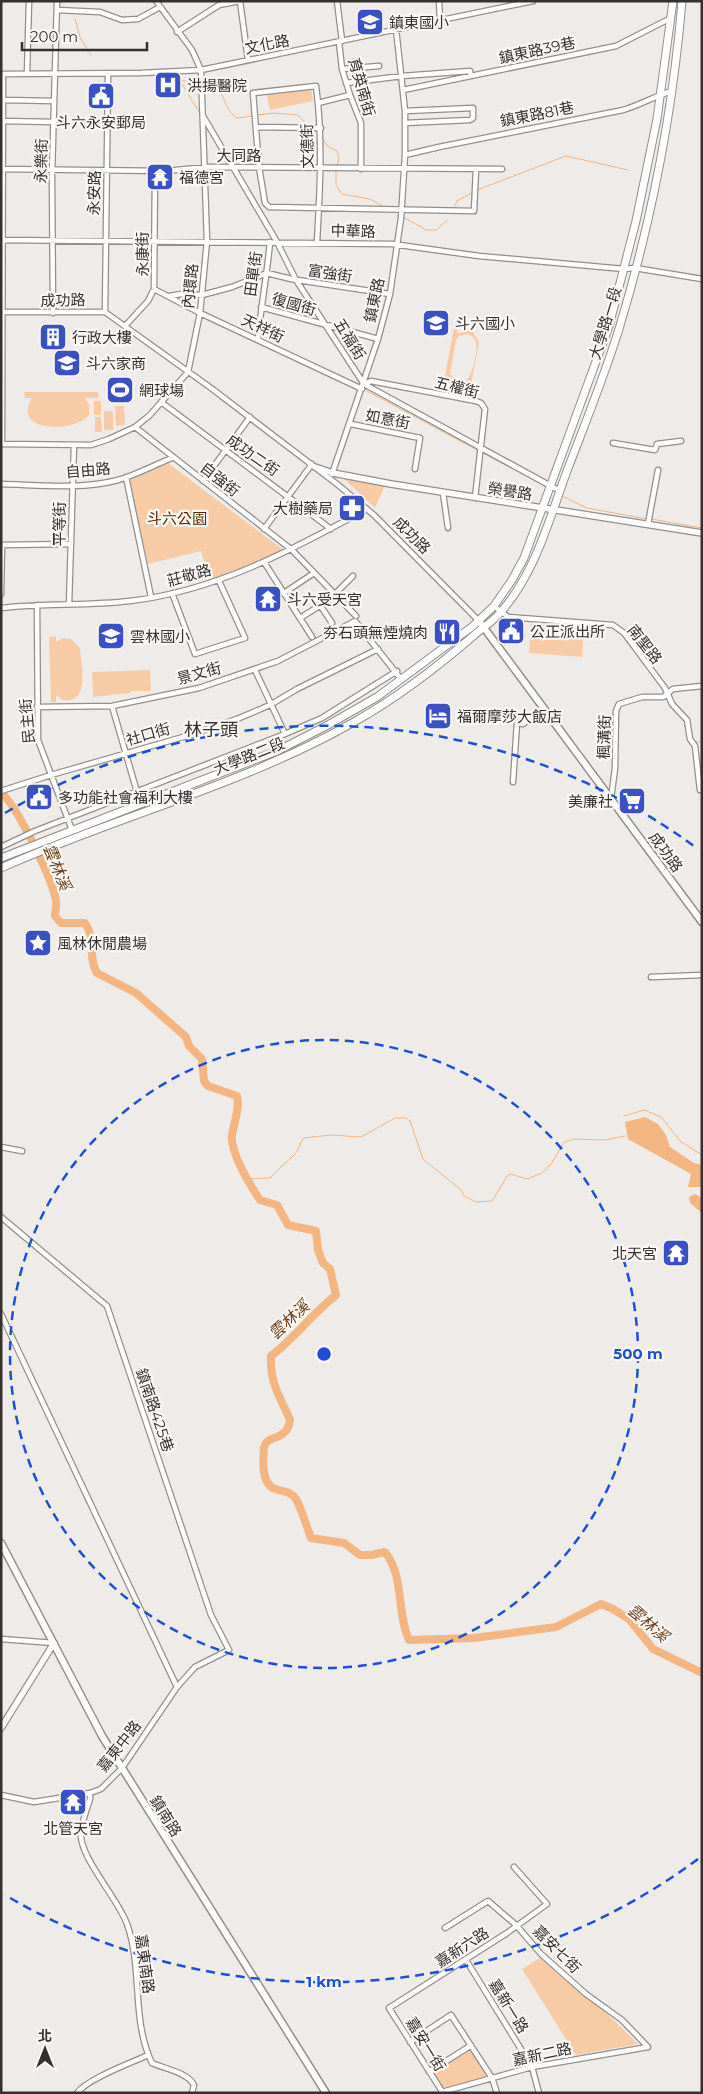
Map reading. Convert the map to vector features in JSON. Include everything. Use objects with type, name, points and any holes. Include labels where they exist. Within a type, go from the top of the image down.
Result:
[{"type":"main road","name":"大學路一段","points":[[479,621],[494,606],[524,558],[609,326],[647,169],[660,94],[672,1]]},
{"type":"main road","name":"大學路一段","points":[[484,627],[501,612],[530,568],[560,492],[619,328],[660,164],[672,91],[682,1]]},
{"type":"main road","name":"成功路","points":[[479,621],[702,922]]},
{"type":"main road","name":"大學路二段","points":[[1,858],[277,751],[377,697],[479,621]]},
{"type":"main road","name":"大學路二段","points":[[1,868],[43,850],[282,759],[355,722],[405,690],[484,627]]},
{"type":"main road","points":[[308,735],[313,743]]},
{"type":"main road","points":[[122,811],[125,820]]},
{"type":"main road","name":"鎮南路","points":[[1,1543],[102,1736],[326,2093]]},
{"type":"street","points":[[27,74],[29,1]]},
{"type":"street","name":"永樂街","points":[[53,313],[53,170],[57,1]]},
{"type":"street","name":"內環路","points":[[156,1],[192,50],[202,70],[207,242],[200,313],[188,372]]},
{"type":"street","points":[[177,32],[220,5],[240,1],[248,60]]},
{"type":"street","name":"育英南街","points":[[338,1],[342,69],[361,123],[360,168]]},
{"type":"street","points":[[439,1],[440,20]]},
{"type":"street","name":"文化路","points":[[2,74],[108,74],[202,70],[533,1]]},
{"type":"street","points":[[57,10],[100,12],[122,20],[138,19],[160,7]]},
{"type":"street","name":"鎮東路39巷","points":[[403,90],[616,46],[671,18]]},
{"type":"street","name":"鎮東路","points":[[332,476],[363,387],[390,294],[402,213],[405,123],[396,29]]},
{"type":"street","points":[[342,69],[379,66]]},
{"type":"street","points":[[346,83],[402,76],[470,71],[472,76]]},
{"type":"street","points":[[2,74],[4,100],[2,119],[1,444],[90,445],[109,439],[134,427],[149,416],[188,372]]},
{"type":"street","name":"永安路","points":[[105,312],[108,74]]},
{"type":"street","name":"文德街","points":[[256,127],[253,92],[316,86],[321,133],[317,242]]},
{"type":"street","name":"鎮東路81巷","points":[[405,156],[439,147],[623,110],[646,103],[660,94],[672,91]]},
{"type":"street","points":[[318,103],[350,95]]},
{"type":"street","points":[[4,100],[54,101]]},
{"type":"street","points":[[404,111],[474,108],[474,115],[470,120],[405,123]]},
{"type":"street","name":"五福街","points":[[202,116],[294,280],[363,387],[560,492]]},
{"type":"street","points":[[2,119],[54,122]]},
{"type":"street","points":[[321,133],[310,128],[256,127],[259,167],[266,206],[393,208],[402,213],[474,211],[476,169]]},
{"type":"street","name":"大同路","points":[[2,169],[107,171],[155,171],[230,167],[502,169]]},
{"type":"street","name":"永康街","points":[[125,326],[148,301],[154,288],[155,171]]},
{"type":"street","name":"中華路","points":[[2,240],[396,244],[478,256],[624,269],[635,268],[702,279]]},
{"type":"street","name":"田單街","points":[[258,339],[261,307],[273,242]]},
{"type":"street","points":[[168,296],[181,294],[202,295],[232,287],[268,273]]},
{"type":"street","name":"富強街","points":[[268,273],[294,280],[390,294]]},
{"type":"street","name":"天祥街","points":[[154,288],[200,313],[363,387]]},
{"type":"street","name":"復國街","points":[[261,307],[378,339]]},
{"type":"street","name":"成功路","points":[[2,312],[105,312],[250,417],[313,466]]},
{"type":"street","name":"五權街","points":[[363,387],[371,381],[481,404],[485,409],[475,498]]},
{"type":"street","name":"成功二街","points":[[161,402],[331,529]]},
{"type":"street","points":[[203,481],[250,417]]},
{"type":"street","name":"如意街","points":[[351,424],[420,438],[416,469]]},
{"type":"street","name":"自強街","points":[[134,427],[292,550],[335,594],[397,671],[401,679]]},
{"type":"street","points":[[613,443],[655,450],[657,444],[681,441]]},
{"type":"street","name":"平等街","points":[[70,604],[71,485],[74,445]]},
{"type":"street","name":"自由路","points":[[1,484],[71,485],[102,483],[126,477],[172,458]]},
{"type":"street","points":[[264,529],[313,466]]},
{"type":"street","name":"榮譽路","points":[[313,466],[332,476],[702,533]]},
{"type":"street","points":[[648,524],[658,470]]},
{"type":"street","name":"成功路","points":[[332,476],[479,621]]},
{"type":"street","points":[[126,477],[151,597]]},
{"type":"street","points":[[443,493],[448,528]]},
{"type":"street","name":"莊敬路","points":[[1,608],[130,601],[219,581],[292,550],[367,509]]},
{"type":"street","points":[[1,594],[2,545],[71,544]]},
{"type":"street","points":[[264,562],[312,637]]},
{"type":"street","points":[[284,593],[314,573]]},
{"type":"street","points":[[300,618],[335,594],[353,576]]},
{"type":"street","points":[[172,593],[195,654],[244,638],[219,581]]},
{"type":"street","name":"民主街","points":[[37,605],[38,740],[72,830]]},
{"type":"street","points":[[320,605],[332,622]]},
{"type":"street","name":"南聖路","points":[[494,606],[508,617],[613,625],[624,633],[668,694],[672,704],[686,720],[690,739],[696,751],[700,790]]},
{"type":"street","name":"景文街","points":[[37,707],[112,706],[199,688],[278,661],[356,619]]},
{"type":"street","name":"社口街","points":[[1,791],[51,774],[190,735],[270,705],[297,688],[378,649]]},
{"type":"street","points":[[255,670],[285,734]]},
{"type":"street","name":"大學路二段","points":[[1,847],[67,818],[322,718],[397,671]]},
{"type":"street","name":"楓溝街","points":[[612,799],[616,768],[616,711],[619,704],[642,696],[655,698],[668,694],[672,689],[702,686]]},
{"type":"street","points":[[112,706],[137,792]]},
{"type":"street","points":[[513,782],[517,723],[523,724],[544,709]]},
{"type":"street","points":[[652,977],[702,975]]},
{"type":"street","points":[[1,1147],[22,1151]]},
{"type":"street","name":"鎮南路425巷","points":[[1,1216],[107,1306],[211,1615],[228,1650]]},
{"type":"street","points":[[1,1314],[178,1687]]},
{"type":"street","points":[[1,1639],[54,1643],[1,1728]]},
{"type":"street","name":"嘉東中路","points":[[1,1795],[34,1802],[90,1793],[101,1789],[122,1768],[178,1687],[195,1667],[228,1650]]},
{"type":"street","name":"嘉東南路","points":[[90,1793],[81,1833],[83,1849],[127,1923],[132,1943],[139,2010],[148,2056]]},
{"type":"street","name":"嘉新六路","points":[[389,2008],[466,1960],[546,1904],[514,1866]]},
{"type":"street","name":"嘉安七街","points":[[445,1928],[488,1901],[516,1925],[541,1954],[586,1994],[622,2020],[648,2048]]},
{"type":"street","name":"嘉新一路","points":[[466,1960],[532,2067],[539,2093]]},
{"type":"street","name":"嘉安一街","points":[[389,2008],[443,2092]]},
{"type":"street","points":[[410,2042],[451,2015],[492,2078],[497,2093]]},
{"type":"street","points":[[429,2072],[470,2046]]},
{"type":"street","name":"嘉新二路","points":[[443,2092],[532,2067],[648,2048]]},
{"type":"street","points":[[77,2093],[80,2087],[148,2056],[152,2063],[183,2075],[192,2081],[194,2085],[192,2093]]},
{"type":"green space","points":[[311,88],[313,101],[270,110],[266,93]]},
{"type":"green space","points":[[455,322],[458,323],[457,333],[473,332],[479,342],[471,385],[459,389],[454,388],[448,383],[447,388],[443,387]],"holes":[[[468,334],[474,338],[476,343],[474,364],[468,379],[465,382],[458,383],[450,374],[456,340],[459,336]]]},
{"type":"green space","name":"網球場","points":[[115,377],[125,377],[125,404],[115,403]]},
{"type":"green space","points":[[24,392],[98,392],[99,398],[85,398],[89,405],[89,415],[82,421],[59,427],[37,424],[30,418],[28,410],[32,398],[25,398]]},
{"type":"green space","points":[[94,401],[101,401],[101,415],[94,415]]},
{"type":"green space","points":[[115,406],[124,406],[125,425],[116,426]]},
{"type":"green space","points":[[104,411],[113,411],[113,430],[104,430]]},
{"type":"green space","points":[[95,417],[101,417],[102,432],[95,432]]},
{"type":"green space","name":"斗六公園","points":[[168,463],[286,552],[210,580],[201,551],[148,564],[129,481]]},
{"type":"green space","points":[[342,477],[386,483],[375,508]]},
{"type":"green space","points":[[531,624],[584,628],[582,657],[529,653]]},
{"type":"green space","points":[[56,636],[56,642],[63,638],[71,639],[80,648],[82,682],[78,696],[72,700],[63,700],[56,695],[56,702],[51,702],[49,637]]},
{"type":"green space","points":[[150,670],[151,691],[131,691],[130,693],[93,697],[92,672]]},
{"type":"green space","points":[[546,1954],[638,2044],[576,2055],[522,1969]]},
{"type":"green space","points":[[470,2049],[488,2076],[443,2089],[432,2073]]},
{"type":"shaded area","points":[[645,1117],[658,1124],[666,1135],[670,1147],[694,1163],[702,1165],[702,1187],[688,1187],[691,1174],[628,1139],[625,1122]]},
{"type":"shaded area","points":[[695,1194],[702,1198],[702,1213],[690,1203],[689,1197]]},
{"type":"waterway","points":[[75,19],[80,37],[91,55]]},
{"type":"waterway","points":[[176,74],[201,115]]},
{"type":"waterway","points":[[181,80],[199,84]]},
{"type":"waterway","points":[[203,85],[218,91],[231,113],[237,118],[252,116]]},
{"type":"waterway","points":[[258,115],[274,113],[298,115],[308,126]]},
{"type":"waterway","points":[[310,129],[318,132]]},
{"type":"waterway","points":[[322,137],[327,146],[337,151],[339,158],[337,166]]},
{"type":"waterway","points":[[477,190],[566,156],[628,170]]},
{"type":"waterway","points":[[336,170],[336,185],[342,194],[370,199],[386,208]]},
{"type":"waterway","points":[[455,206],[457,201],[473,192]]},
{"type":"waterway","points":[[403,217],[426,230],[436,230],[448,220]]},
{"type":"waterway","points":[[328,332],[360,384]]},
{"type":"waterway","points":[[363,387],[367,391],[479,451]]},
{"type":"waterway","points":[[483,453],[548,488]]},
{"type":"waterway","points":[[562,496],[587,508],[647,519]]},
{"type":"waterway","points":[[651,519],[702,528]]},
{"type":"waterway","points":[[695,742],[702,742]]},
{"type":"waterway","name":"雲林溪","points":[[1,793],[8,800],[25,827],[41,861],[56,901],[55,916],[61,923],[85,923],[91,936],[93,960],[97,973],[136,993],[186,1037],[189,1046],[202,1059],[204,1081],[208,1086],[237,1096],[237,1111],[232,1142],[237,1159],[251,1186],[260,1200],[277,1205],[288,1225],[316,1231],[318,1250],[323,1263],[330,1269],[336,1295],[271,1356],[274,1383],[290,1420],[285,1432],[266,1443],[263,1459],[267,1482],[275,1489],[294,1496],[311,1538],[344,1543],[360,1555],[385,1552],[395,1572],[405,1629],[409,1640],[474,1638],[556,1627],[601,1604],[629,1619],[653,1649],[702,1673]]},
{"type":"waterway","points":[[624,1116],[644,1110],[661,1117],[681,1142],[702,1155]]},
{"type":"waterway","points":[[248,1179],[270,1178],[296,1153],[304,1138],[331,1135],[361,1137],[395,1118],[406,1118],[410,1121],[423,1159],[461,1190],[464,1196],[476,1202],[492,1201],[510,1174],[527,1179],[542,1173],[552,1163],[564,1142],[574,1139],[605,1140],[625,1136]]},
{"type":"place","name":"鎮東國小","points":[[370,22]]},
{"type":"place","name":"洪揚醫院","points":[[168,85]]},
{"type":"place","name":"斗六永安郵局","points":[[101,96]]},
{"type":"place","name":"福德宮","points":[[160,177]]},
{"type":"place","name":"斗六國小","points":[[436,323]]},
{"type":"place","name":"行政大樓","points":[[53,337]]},
{"type":"place","name":"斗六家商","points":[[67,363]]},
{"type":"place","name":"網球場","points":[[120,390]]},
{"type":"place","name":"大樹藥局","points":[[352,508]]},
{"type":"place","name":"斗六受天宮","points":[[268,599]]},
{"type":"place","name":"公正派出所","points":[[511,631]]},
{"type":"place","name":"夯石頭無煙燒肉","points":[[447,632]]},
{"type":"place","name":"雲林國小","points":[[111,636]]},
{"type":"place","name":"福爾摩莎大飯店","points":[[438,716]]},
{"type":"place","name":"多功能社會福利大樓","points":[[39,797]]},
{"type":"place","name":"美廉社","points":[[632,801]]},
{"type":"place","name":"風林休閒農場","points":[[38,943]]},
{"type":"place","name":"北天宮","points":[[676,1253]]},
{"type":"place","name":"北管天宮","points":[[73,1802]]},
{"type":"district","name":"林子頭","points":[[211,730]]}]
